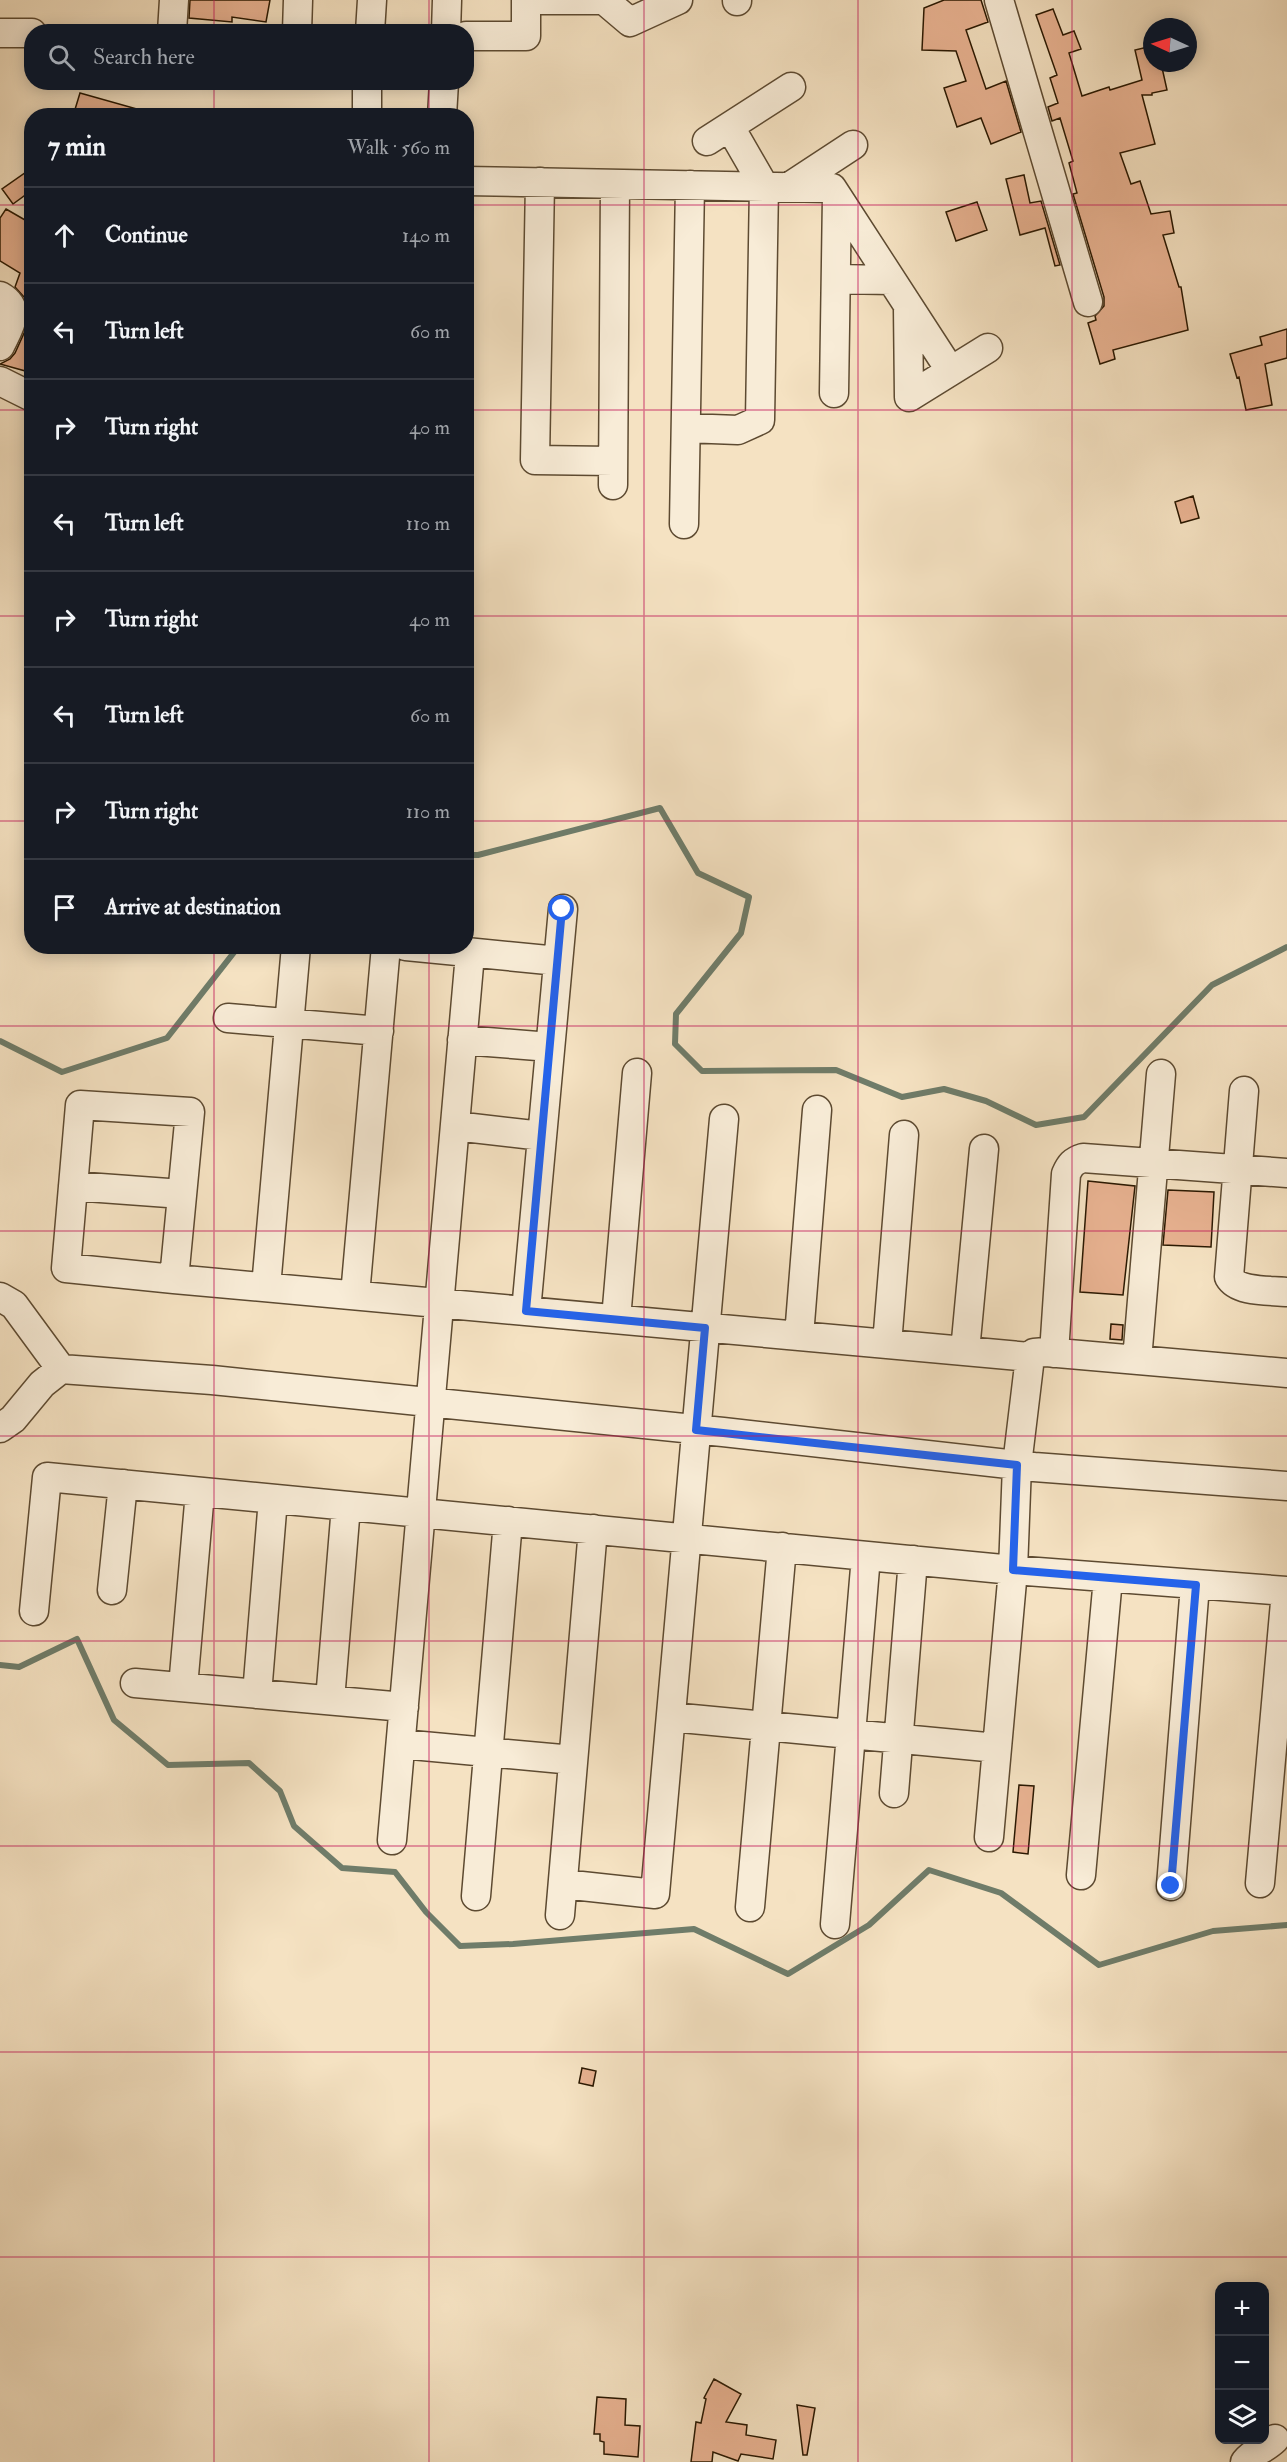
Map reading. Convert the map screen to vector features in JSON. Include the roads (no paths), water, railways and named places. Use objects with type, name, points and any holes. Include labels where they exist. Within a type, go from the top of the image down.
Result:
[{"type":"street","points":[[172,24],[174,0]]},
{"type":"street","points":[[297,24],[298,0]]},
{"type":"street","points":[[370,24],[372,0]]},
{"type":"street","points":[[446,24],[447,0]]},
{"type":"street","points":[[474,36],[526,36],[526,0]]},
{"type":"street","points":[[536,0],[604,0],[630,22],[678,0]]},
{"type":"street","points":[[999,0],[1088,302]]},
{"type":"street","points":[[0,33],[24,33]]},
{"type":"street","points":[[776,187],[719,134],[791,87]]},
{"type":"street","points":[[367,108],[368,90]]},
{"type":"street","points":[[442,108],[444,90]]},
{"type":"street","points":[[776,187],[853,145]]},
{"type":"street","points":[[474,181],[832,188],[950,370]]},
{"type":"street","points":[[540,182],[535,460],[613,473],[615,184]]},
{"type":"street","points":[[684,524],[690,185]]},
{"type":"street","points":[[686,428],[738,430],[760,420],[776,187]]},
{"type":"street","points":[[834,393],[837,196]]},
{"type":"street","points":[[836,279],[891,280]]},
{"type":"street","points":[[0,296],[12,307],[14,318],[0,346]]},
{"type":"street","points":[[908,307],[909,397],[988,348]]},
{"type":"street","points":[[0,381],[24,392]]},
{"type":"street","points":[[526,1311],[562,909]]},
{"type":"street","points":[[266,1287],[295,954]]},
{"type":"street","points":[[355,1295],[385,954]]},
{"type":"street","points":[[393,1840],[470,954],[558,961]]},
{"type":"street","points":[[228,1018],[379,1031]]},
{"type":"street","points":[[462,1040],[550,1047]]},
{"type":"street","points":[[616,1319],[637,1073]]},
{"type":"street","points":[[1137,1360],[1161,1074]]},
{"type":"street","points":[[1244,1091],[1229,1277],[1232,1282],[1244,1288],[1287,1292]]},
{"type":"street","points":[[174,1278],[190,1112],[80,1105],[66,1268],[705,1328],[965,1351],[1137,1360],[1287,1373]]},
{"type":"street","points":[[799,1336],[817,1110]]},
{"type":"street","points":[[562,1884],[655,1894],[724,1119]]},
{"type":"street","points":[[455,1126],[542,1136]]},
{"type":"street","points":[[887,1344],[904,1135]]},
{"type":"street","points":[[965,1351],[984,1149]]},
{"type":"street","points":[[989,1837],[1013,1570],[1017,1465],[1042,1355],[1066,1174],[1070,1165],[1083,1158],[1287,1173]]},
{"type":"street","points":[[73,1186],[182,1194]]},
{"type":"street","points":[[0,1297],[14,1305],[61,1369]]},
{"type":"street","points":[[0,1428],[12,1419],[42,1384],[61,1369],[212,1380],[1017,1465],[1287,1486]]},
{"type":"street","points":[[34,1611],[47,1477],[1013,1570],[1287,1592],[1260,1883]]},
{"type":"street","points":[[112,1590],[123,1484]]},
{"type":"street","points":[[183,1687],[200,1492]]},
{"type":"street","points":[[256,1694],[273,1499]]},
{"type":"street","points":[[330,1700],[346,1506]]},
{"type":"street","points":[[476,1896],[508,1521]]},
{"type":"street","points":[[560,1915],[593,1529]]},
{"type":"street","points":[[750,1907],[782,1547]]},
{"type":"street","points":[[835,1924],[866,1556]]},
{"type":"street","points":[[894,1793],[913,1560]]},
{"type":"street","points":[[1081,1875],[1107,1578]]},
{"type":"street","points":[[1171,1886],[1196,1585]]},
{"type":"street","points":[[135,1683],[404,1707]]},
{"type":"street","points":[[671,1717],[997,1748]]},
{"type":"street","points":[[401,1744],[573,1760]]},
{"type":"street","points":[[1245,2462],[1253,2452],[1265,2449],[1275,2439]]},
{"type":"waterway","points":[[474,855],[660,808],[698,873],[749,897],[741,933],[676,1014],[675,1044],[702,1071],[836,1070],[902,1097],[944,1089],[986,1101],[1036,1125],[1084,1117],[1212,985],[1287,947]]},
{"type":"waterway","points":[[0,1041],[62,1072],[167,1038],[233,954]]},
{"type":"waterway","points":[[0,1665],[19,1667],[77,1639],[114,1720],[168,1765],[249,1763],[280,1791],[294,1826],[342,1868],[395,1872],[426,1912],[460,1946],[513,1944],[694,1929],[788,1974],[869,1925],[929,1870],[1001,1893],[1099,1965],[1213,1931],[1287,1925]]}]
